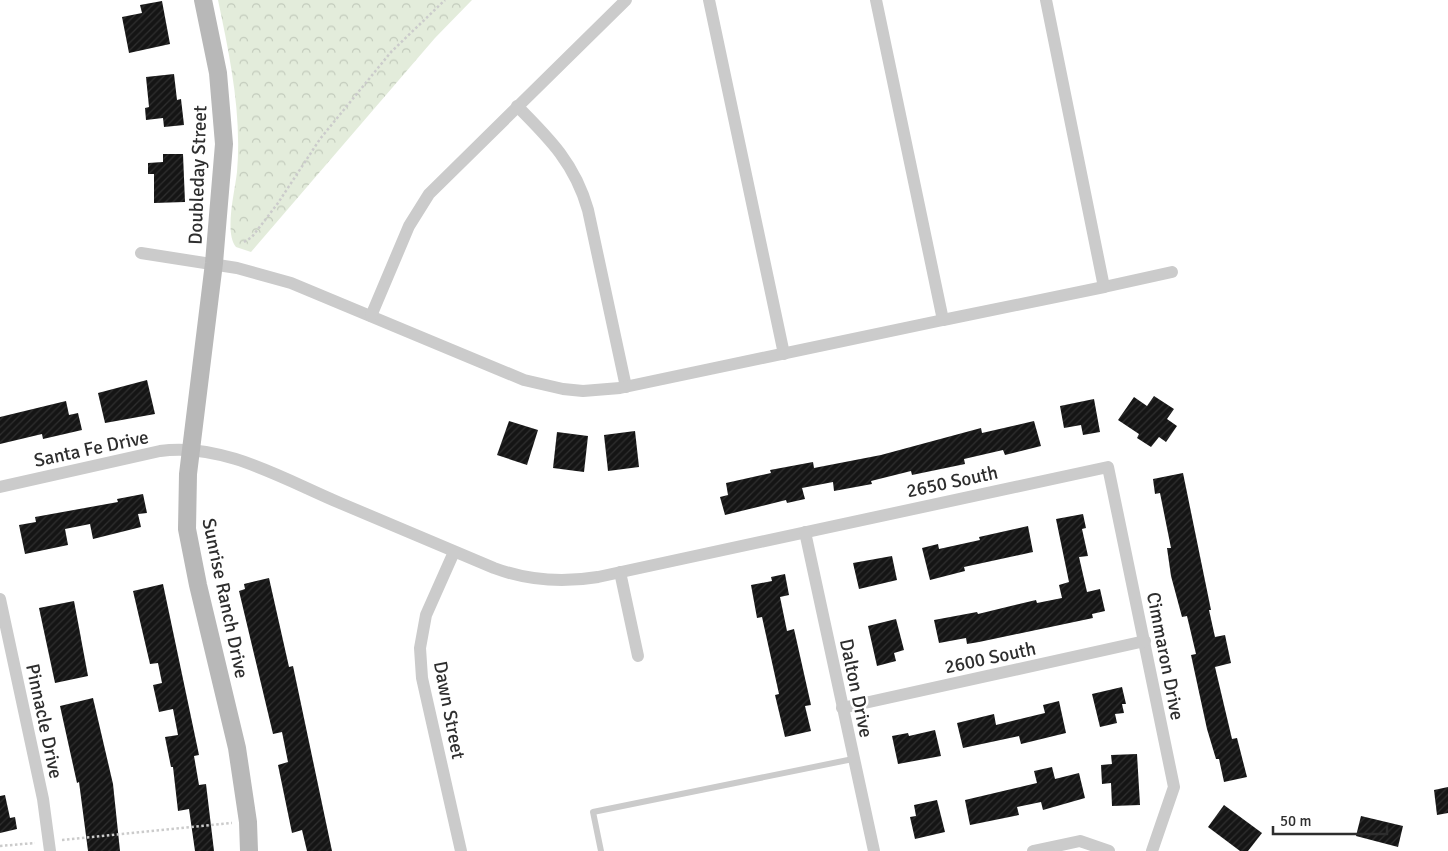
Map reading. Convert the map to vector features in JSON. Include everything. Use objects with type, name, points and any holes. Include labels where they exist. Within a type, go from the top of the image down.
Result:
[{"type":"street","name":"Doubleday Street","points":[[204,0],[218,73],[223,118],[222,170],[214,263]]},
{"type":"street","points":[[372,316],[405,235],[418,209],[441,180],[626,0]]},
{"type":"street","points":[[709,0],[784,354]]},
{"type":"street","points":[[876,0],[943,320]]},
{"type":"street","points":[[1046,0],[1104,287]]},
{"type":"street","points":[[517,106],[558,149],[579,184],[588,210],[626,387]]},
{"type":"street","points":[[141,253],[214,263],[266,274],[524,380],[543,386],[583,390],[626,387],[1172,272]]},
{"type":"street","name":"Sunrise Ranch Drive","points":[[214,263],[190,450],[186,502],[187,529],[198,585],[237,748],[248,822],[250,851]]},
{"type":"street","name":"Santa Fe Drive","points":[[0,487],[160,451],[190,450],[239,460],[454,552]]},
{"type":"street","name":"2650 South","points":[[454,552],[510,574],[543,580],[580,580],[1108,467]]},
{"type":"street","name":"Cimmaron Drive","points":[[1108,467],[1174,787],[1152,851]]},
{"type":"street","name":"Dalton Drive","points":[[805,532],[874,851]]},
{"type":"street","name":"Dawn Street","points":[[454,552],[426,615],[422,631],[420,655],[422,678],[461,851]]},
{"type":"street","points":[[620,572],[638,656]]},
{"type":"street","name":"Pinnacle Drive","points":[[0,599],[43,799],[50,851]]},
{"type":"street","name":"2600 South","points":[[842,708],[1145,641]]},
{"type":"street","points":[[1034,851],[1080,841],[1109,851]]},
{"type":"lane","points":[[601,851],[593,812],[853,759]]},
{"type":"path","points":[[244,242],[252,237],[278,203],[320,139],[391,52],[445,0]]},
{"type":"path","points":[[62,840],[232,824]]},
{"type":"path","points":[[0,846],[35,843]]},
{"type":"green space","points":[[218,0],[472,0],[435,38],[251,252],[236,247],[231,232],[231,211],[237,172],[238,129],[231,64]]},
{"type":"building","points":[[162,1],[170,44],[129,53],[122,17],[142,13],[140,5]]},
{"type":"building","points":[[174,74],[177,100],[181,99],[184,125],[164,127],[163,118],[146,120],[145,108],[149,107],[146,77]]},
{"type":"building","points":[[163,154],[183,154],[185,202],[154,203],[154,174],[148,174],[148,163],[163,162]]},
{"type":"building","points":[[147,380],[155,414],[105,423],[98,393]]},
{"type":"building","points":[[1154,396],[1174,409],[1167,419],[1177,426],[1166,442],[1159,437],[1151,447],[1137,438],[1139,434],[1118,420],[1134,397],[1147,406]]},
{"type":"building","points":[[1094,399],[1100,432],[1083,435],[1081,425],[1064,428],[1060,406]]},
{"type":"building","points":[[66,401],[69,415],[78,413],[82,430],[43,439],[42,434],[0,444],[0,417]]},
{"type":"building","points":[[509,421],[538,430],[527,465],[497,455]]},
{"type":"building","points":[[1034,421],[1041,446],[1005,455],[1003,450],[964,459],[965,464],[912,475],[911,471],[871,481],[872,484],[834,491],[833,482],[802,488],[805,499],[787,503],[786,500],[725,515],[720,497],[728,495],[726,483],[771,473],[770,470],[813,462],[814,468],[881,455],[981,428],[982,433]]},
{"type":"building","points":[[635,431],[639,467],[608,471],[604,435]]},
{"type":"building","points":[[557,432],[588,436],[584,472],[553,468]]},
{"type":"building","points":[[1183,473],[1215,637],[1225,635],[1231,663],[1215,667],[1232,739],[1237,738],[1247,777],[1224,782],[1219,759],[1216,759],[1207,729],[1191,655],[1196,654],[1187,616],[1182,617],[1171,576],[1167,548],[1171,548],[1160,493],[1155,494],[1153,479]]},
{"type":"building","points":[[143,494],[147,513],[138,514],[141,527],[93,539],[90,524],[65,529],[68,545],[25,554],[19,525],[36,522],[35,517],[118,502],[117,499]]},
{"type":"building","points":[[1083,514],[1086,528],[1082,529],[1088,556],[1079,557],[1087,592],[1100,589],[1105,611],[1092,614],[1093,618],[979,642],[967,644],[966,638],[939,643],[934,620],[977,612],[978,614],[1036,600],[1037,603],[1062,598],[1059,585],[1069,582],[1056,519]]},
{"type":"building","points":[[1028,526],[1033,552],[964,567],[965,571],[930,580],[922,548],[938,544],[939,549],[980,540],[979,537]]},
{"type":"building","points":[[892,556],[897,580],[859,589],[853,563]]},
{"type":"building","points":[[785,574],[789,595],[780,597],[787,631],[794,629],[811,705],[805,706],[811,731],[785,737],[775,695],[779,694],[762,617],[757,618],[751,585],[772,581],[771,577]]},
{"type":"building","points":[[269,578],[289,667],[293,666],[332,851],[307,851],[302,830],[292,833],[278,765],[288,762],[282,732],[273,734],[239,591],[245,589],[244,584]]},
{"type":"building","points":[[163,584],[199,755],[194,756],[199,785],[206,784],[214,851],[195,851],[189,809],[178,811],[173,767],[171,767],[165,737],[178,735],[173,709],[159,712],[153,685],[162,683],[158,663],[150,664],[133,591]]},
{"type":"building","points":[[74,601],[88,676],[55,683],[39,608]]},
{"type":"building","points":[[896,619],[904,650],[894,653],[896,661],[877,666],[868,626]]},
{"type":"building","points":[[1122,687],[1126,704],[1122,704],[1124,713],[1115,714],[1117,723],[1100,727],[1092,694]]},
{"type":"building","points":[[93,698],[113,784],[120,851],[88,851],[79,782],[77,783],[60,706]]},
{"type":"building","points":[[1059,701],[1066,733],[1021,744],[1019,736],[963,748],[957,723],[994,714],[996,725],[1045,713],[1043,705]]},
{"type":"building","points":[[935,730],[941,756],[898,764],[892,736],[908,733],[909,736]]},
{"type":"building","points":[[1137,754],[1140,805],[1112,806],[1111,783],[1102,784],[1101,765],[1112,764],[1111,755]]},
{"type":"building","points":[[1052,767],[1055,779],[1079,773],[1085,798],[1043,810],[1041,802],[1017,807],[1019,815],[970,825],[965,800],[1037,783],[1034,771]]},
{"type":"building","points":[[1448,787],[1448,813],[1437,815],[1434,790]]},
{"type":"building","points":[[5,795],[10,818],[15,817],[17,829],[0,833],[0,796]]},
{"type":"building","points":[[937,800],[945,832],[915,839],[910,817],[916,816],[914,805]]},
{"type":"building","points":[[1224,805],[1262,833],[1248,851],[1240,851],[1208,827]]},
{"type":"building","points":[[1361,816],[1403,826],[1398,847],[1356,836]]}]
